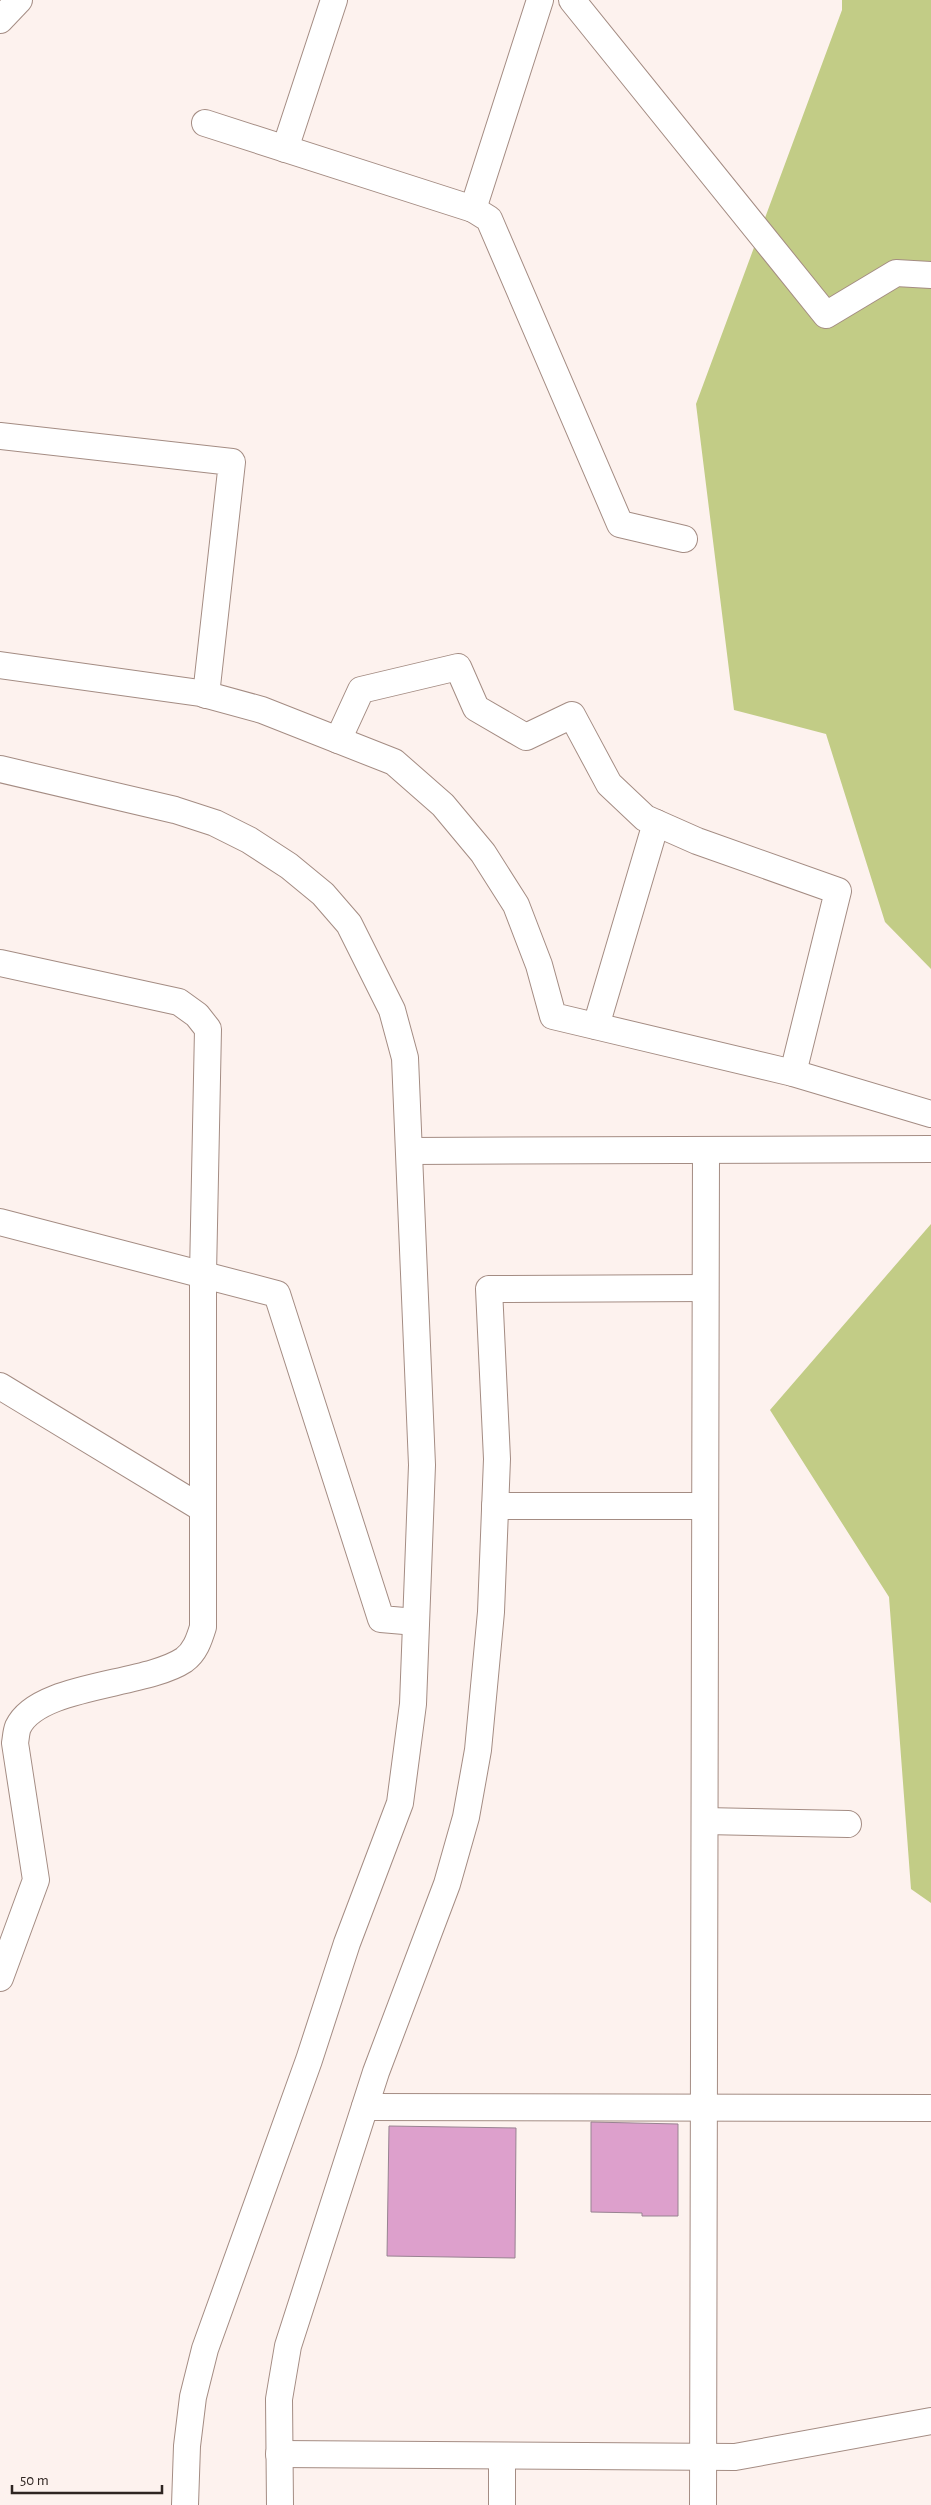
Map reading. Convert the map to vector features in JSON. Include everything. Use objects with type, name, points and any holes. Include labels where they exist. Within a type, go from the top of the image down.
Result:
[{"type":"street","points":[[0,20],[19,0]]},
{"type":"street","points":[[285,149],[334,0]]},
{"type":"street","points":[[473,209],[540,0]]},
{"type":"street","points":[[572,0],[826,315],[896,273],[931,275]]},
{"type":"street","points":[[206,124],[473,209],[489,219],[620,524],[684,539]]},
{"type":"street","points":[[0,436],[232,462],[206,695]]},
{"type":"street","points":[[0,665],[206,695],[262,710],[394,762],[443,805],[483,853],[516,905],[539,965],[553,1016],[793,1073],[931,1114]]},
{"type":"street","points":[[338,740],[361,690],[458,667],[476,708],[526,738],[572,714],[609,784],[645,818],[697,841],[838,891],[793,1073]]},
{"type":"street","points":[[0,769],[175,810],[215,823],[249,840],[289,866],[323,894],[349,924],[392,1010],[405,1058],[422,1465],[413,1704],[400,1803],[347,1944],[309,2060],[205,2349],[193,2397],[187,2446],[185,2505]]},
{"type":"street","points":[[596,1026],[656,823]]},
{"type":"street","points":[[0,963],[179,1002],[197,1015],[208,1029],[203,1274],[203,1627],[198,1644],[184,1660],[159,1670],[54,1699],[31,1713],[18,1727],[15,1743],[36,1880],[0,1978]]},
{"type":"street","points":[[410,1151],[931,1149]]},
{"type":"street","points":[[703,2505],[706,1151]]},
{"type":"street","points":[[0,1222],[277,1294],[381,1618],[416,1622]]},
{"type":"street","points":[[280,2505],[278,2399],[288,2346],[365,2107],[447,1884],[466,1817],[478,1750],[486,1682],[496,1506],[497,1459],[489,1289],[705,1288]]},
{"type":"street","points":[[0,1386],[203,1509]]},
{"type":"street","points":[[496,1506],[705,1506]]},
{"type":"street","points":[[705,1821],[848,1824]]},
{"type":"street","points":[[365,2107],[931,2108]]},
{"type":"street","points":[[279,2454],[735,2457],[931,2421]]},
{"type":"street","points":[[502,2456],[502,2505]]},
{"type":"green space","points":[[842,0],[931,0],[931,969],[885,922],[826,734],[734,710],[696,404],[842,10]]},
{"type":"green space","points":[[931,1224],[931,1903],[911,1889],[889,1597],[770,1410]]},
{"type":"building","points":[[591,2122],[678,2124],[678,2216],[642,2216],[642,2213],[591,2212]]},
{"type":"building","points":[[389,2126],[516,2128],[515,2258],[387,2256]]}]
